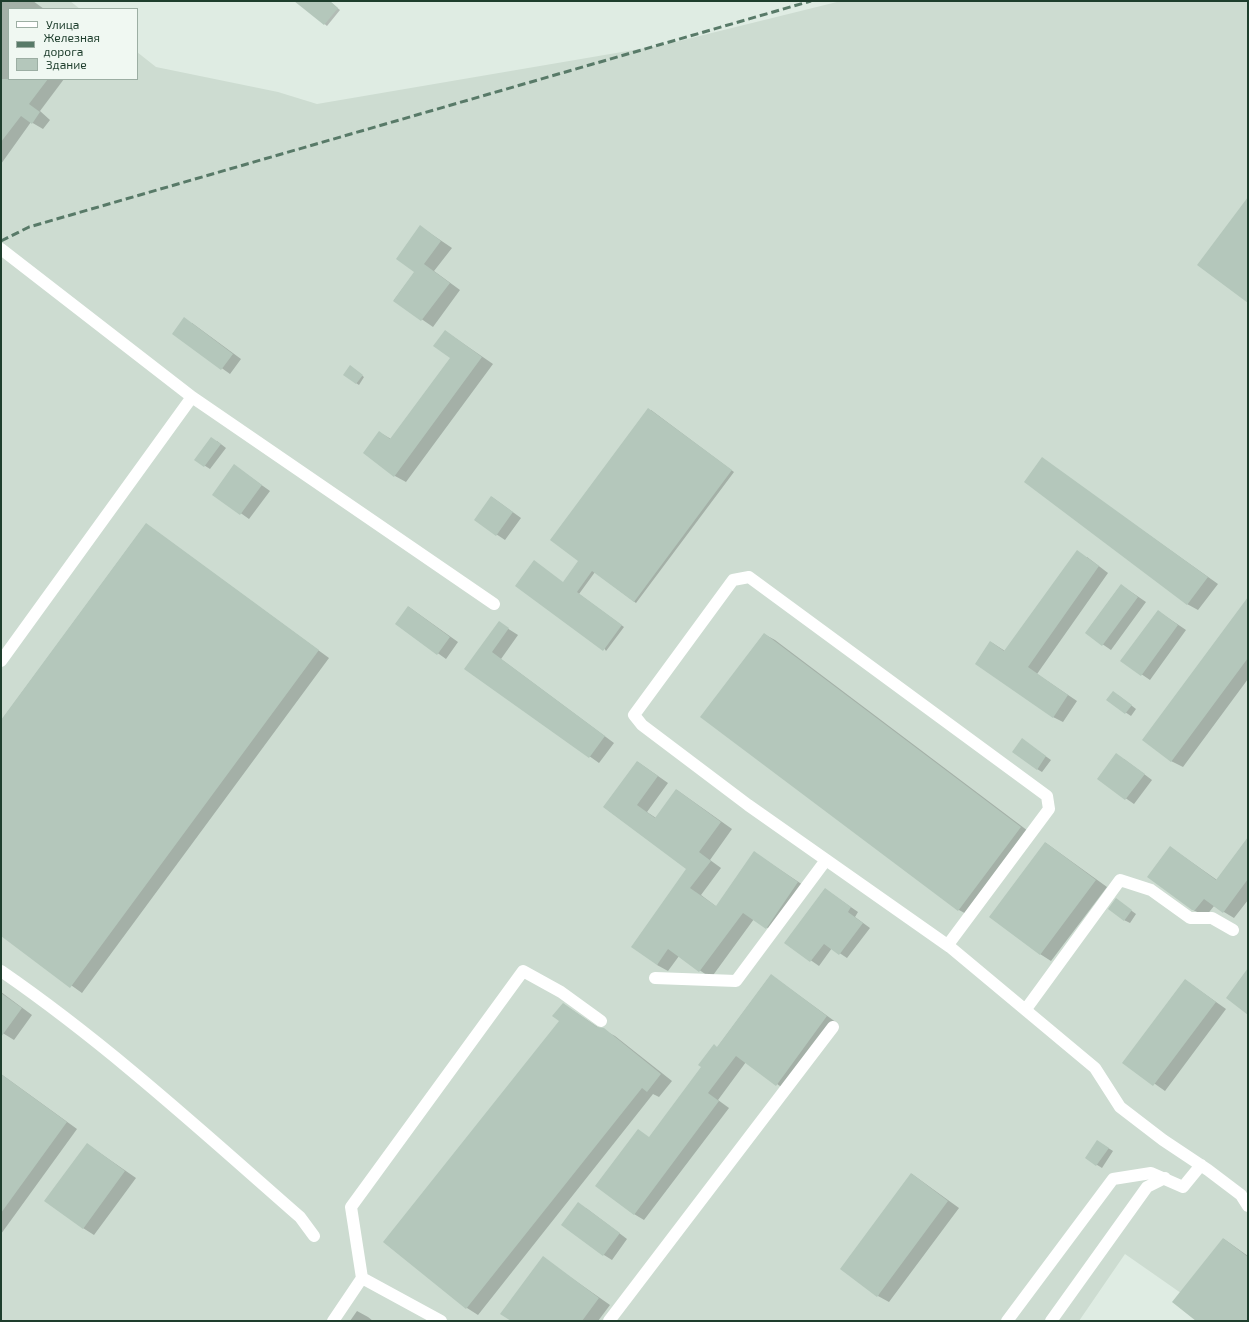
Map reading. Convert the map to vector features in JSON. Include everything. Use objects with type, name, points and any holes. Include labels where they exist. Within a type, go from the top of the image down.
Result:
[{"type":"lane","points":[[1,250],[192,397],[494,604]]},
{"type":"lane","points":[[1,661],[192,397]]},
{"type":"lane","points":[[950,947],[950,942],[1049,809],[1047,796],[749,577],[733,580],[634,715],[642,725],[748,805],[950,947],[1095,1068],[1120,1107],[1240,1195],[1248,1206]]},
{"type":"lane","points":[[655,978],[736,981],[826,860]]},
{"type":"lane","points":[[1026,1009],[1120,880],[1151,890],[1190,918],[1212,918],[1232,930]]},
{"type":"lane","points":[[1,971],[54,1007],[194,1124],[300,1217],[314,1236]]},
{"type":"lane","points":[[333,1321],[362,1278],[351,1207],[523,971],[561,992],[601,1022]]},
{"type":"lane","points":[[609,1321],[833,1027]]},
{"type":"lane","points":[[1007,1321],[1113,1179],[1151,1173],[1183,1187],[1201,1165]]},
{"type":"lane","points":[[1051,1321],[1147,1187],[1165,1178]]},
{"type":"lane","points":[[362,1278],[440,1321]]},
{"type":"shaded area","points":[[1,1],[70,1],[79,8],[8,8],[8,80],[138,80],[138,53],[156,67],[278,92],[317,104],[663,45],[841,1],[1248,1],[1248,1321],[1221,1321],[1125,1254],[1079,1321],[1,1321]]},
{"type":"building","points":[[294,1],[330,1],[338,8],[324,25]]},
{"type":"building","points":[[1,79],[47,80],[29,104],[40,112],[32,124],[21,116],[1,142]]},
{"type":"building","points":[[1248,197],[1248,303],[1197,265]]},
{"type":"building","points":[[420,225],[441,241],[424,264],[450,283],[421,321],[393,301],[414,272],[396,259]]},
{"type":"building","points":[[184,317],[233,354],[221,370],[172,334]]},
{"type":"building","points":[[445,330],[482,357],[394,477],[363,453],[379,431],[390,439],[450,358],[433,346]]},
{"type":"building","points":[[350,365],[363,375],[356,384],[343,375]]},
{"type":"building","points":[[648,408],[732,470],[634,602],[592,571],[577,592],[622,625],[603,651],[515,586],[534,560],[563,582],[578,561],[550,540]]},
{"type":"building","points":[[211,437],[221,444],[204,467],[194,460]]},
{"type":"building","points":[[1042,457],[1208,577],[1187,605],[1024,482]]},
{"type":"building","points":[[234,464],[262,485],[240,515],[212,495]]},
{"type":"building","points":[[491,496],[513,512],[496,536],[474,520]]},
{"type":"building","points":[[146,523],[319,650],[70,988],[1,936],[1,720]]},
{"type":"building","points":[[1077,550],[1099,566],[1028,667],[1068,695],[1053,718],[975,664],[990,641],[1004,651]]},
{"type":"building","points":[[1121,584],[1138,597],[1102,646],[1085,633]]},
{"type":"building","points":[[1248,597],[1248,658],[1171,762],[1142,740]]},
{"type":"building","points":[[408,606],[450,637],[437,655],[395,624]]},
{"type":"building","points":[[1158,610],[1178,625],[1141,676],[1120,661]]},
{"type":"building","points":[[499,621],[509,628],[492,652],[605,736],[589,758],[464,669]]},
{"type":"building","points":[[764,633],[1021,827],[958,911],[700,717]]},
{"type":"building","points":[[1113,691],[1132,705],[1125,714],[1106,700]]},
{"type":"building","points":[[1022,738],[1046,756],[1037,770],[1012,752]]},
{"type":"building","points":[[1116,753],[1145,774],[1125,800],[1097,779]]},
{"type":"building","points":[[637,761],[658,776],[637,805],[655,818],[676,789],[721,822],[699,852],[711,861],[690,888],[716,906],[754,851],[798,882],[766,929],[743,913],[699,972],[668,949],[657,965],[631,947],[686,869],[603,807]]},
{"type":"building","points":[[1248,837],[1248,879],[1223,913],[1204,899],[1195,910],[1192,910],[1147,877],[1170,846],[1216,880]]},
{"type":"building","points":[[1045,842],[1096,880],[1040,955],[989,917]]},
{"type":"building","points":[[825,888],[851,907],[848,912],[863,923],[839,955],[824,944],[810,962],[784,943]]},
{"type":"building","points":[[1116,898],[1132,910],[1124,921],[1108,909]]},
{"type":"building","points":[[1248,968],[1248,1015],[1226,998]]},
{"type":"building","points":[[771,974],[827,1016],[776,1086],[736,1056],[708,1093],[719,1101],[634,1215],[595,1186],[638,1129],[649,1137],[701,1067],[698,1065],[714,1044],[717,1047]]},
{"type":"building","points":[[1185,979],[1216,1002],[1153,1086],[1122,1063]]},
{"type":"building","points":[[1,993],[22,1008],[1,1037]]},
{"type":"building","points":[[563,1003],[597,1027],[604,1028],[661,1074],[647,1092],[642,1088],[466,1309],[383,1242],[559,1021],[552,1016]]},
{"type":"building","points":[[1,1074],[67,1122],[1,1213]]},
{"type":"building","points":[[1097,1140],[1109,1148],[1096,1166],[1085,1158]]},
{"type":"building","points":[[87,1143],[125,1171],[83,1229],[44,1201]]},
{"type":"building","points":[[911,1173],[948,1201],[877,1297],[840,1269]]},
{"type":"building","points":[[578,1202],[620,1233],[603,1256],[561,1225]]},
{"type":"building","points":[[1223,1238],[1248,1257],[1248,1321],[1196,1321],[1172,1302]]},
{"type":"building","points":[[543,1256],[599,1298],[582,1321],[511,1321],[500,1314]]},
{"type":"railway","points":[[1,241],[29,227],[811,1]]}]
